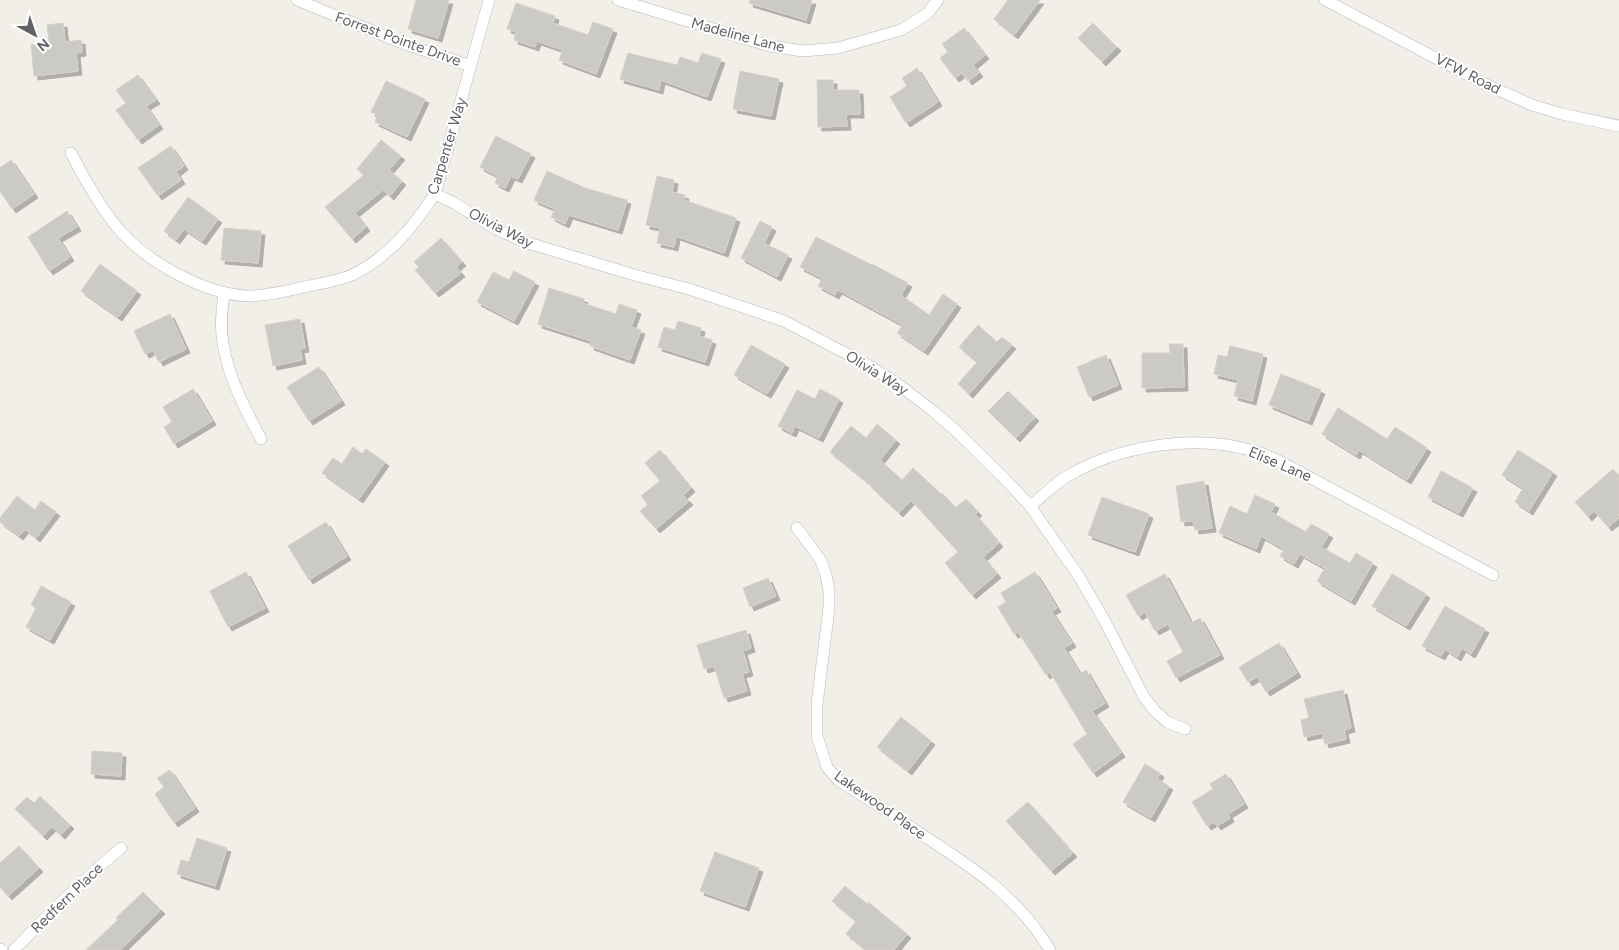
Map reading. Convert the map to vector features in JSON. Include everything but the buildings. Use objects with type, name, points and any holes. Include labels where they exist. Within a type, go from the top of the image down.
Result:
[{"type":"street","name":"Forrest Pointe Drive","points":[[297,0],[402,43],[471,66]]},
{"type":"street","name":"Carpenter Way","points":[[71,152],[84,178],[122,233],[165,267],[185,278],[224,293],[249,296],[284,292],[352,275],[371,264],[400,240],[420,218],[435,194],[489,0]]},
{"type":"street","name":"Madeline Lane","points":[[618,0],[770,46],[803,51],[838,48],[901,30],[927,14],[938,0]]},
{"type":"street","name":"VFW Road","points":[[1325,0],[1487,85],[1532,105],[1562,114],[1619,126]]},
{"type":"street","name":"Olivia Way","points":[[435,194],[454,203],[496,229],[525,242],[689,290],[784,321],[885,376],[933,411],[986,460],[1030,506],[1078,575],[1102,616],[1144,697],[1167,722],[1185,729]]},
{"type":"street","points":[[224,293],[221,316],[223,343],[238,394],[261,439]]},
{"type":"street","name":"Elise Lane","points":[[1030,506],[1065,478],[1115,454],[1183,443],[1231,446],[1251,450],[1279,461],[1493,575]]},
{"type":"street","name":"Lakewood Place","points":[[797,528],[820,559],[829,591],[829,608],[817,704],[816,736],[827,767],[838,780],[979,872],[1004,893],[1027,917],[1050,950]]},
{"type":"street","name":"Redfern Place","points":[[14,950],[58,904],[121,848]]}]
